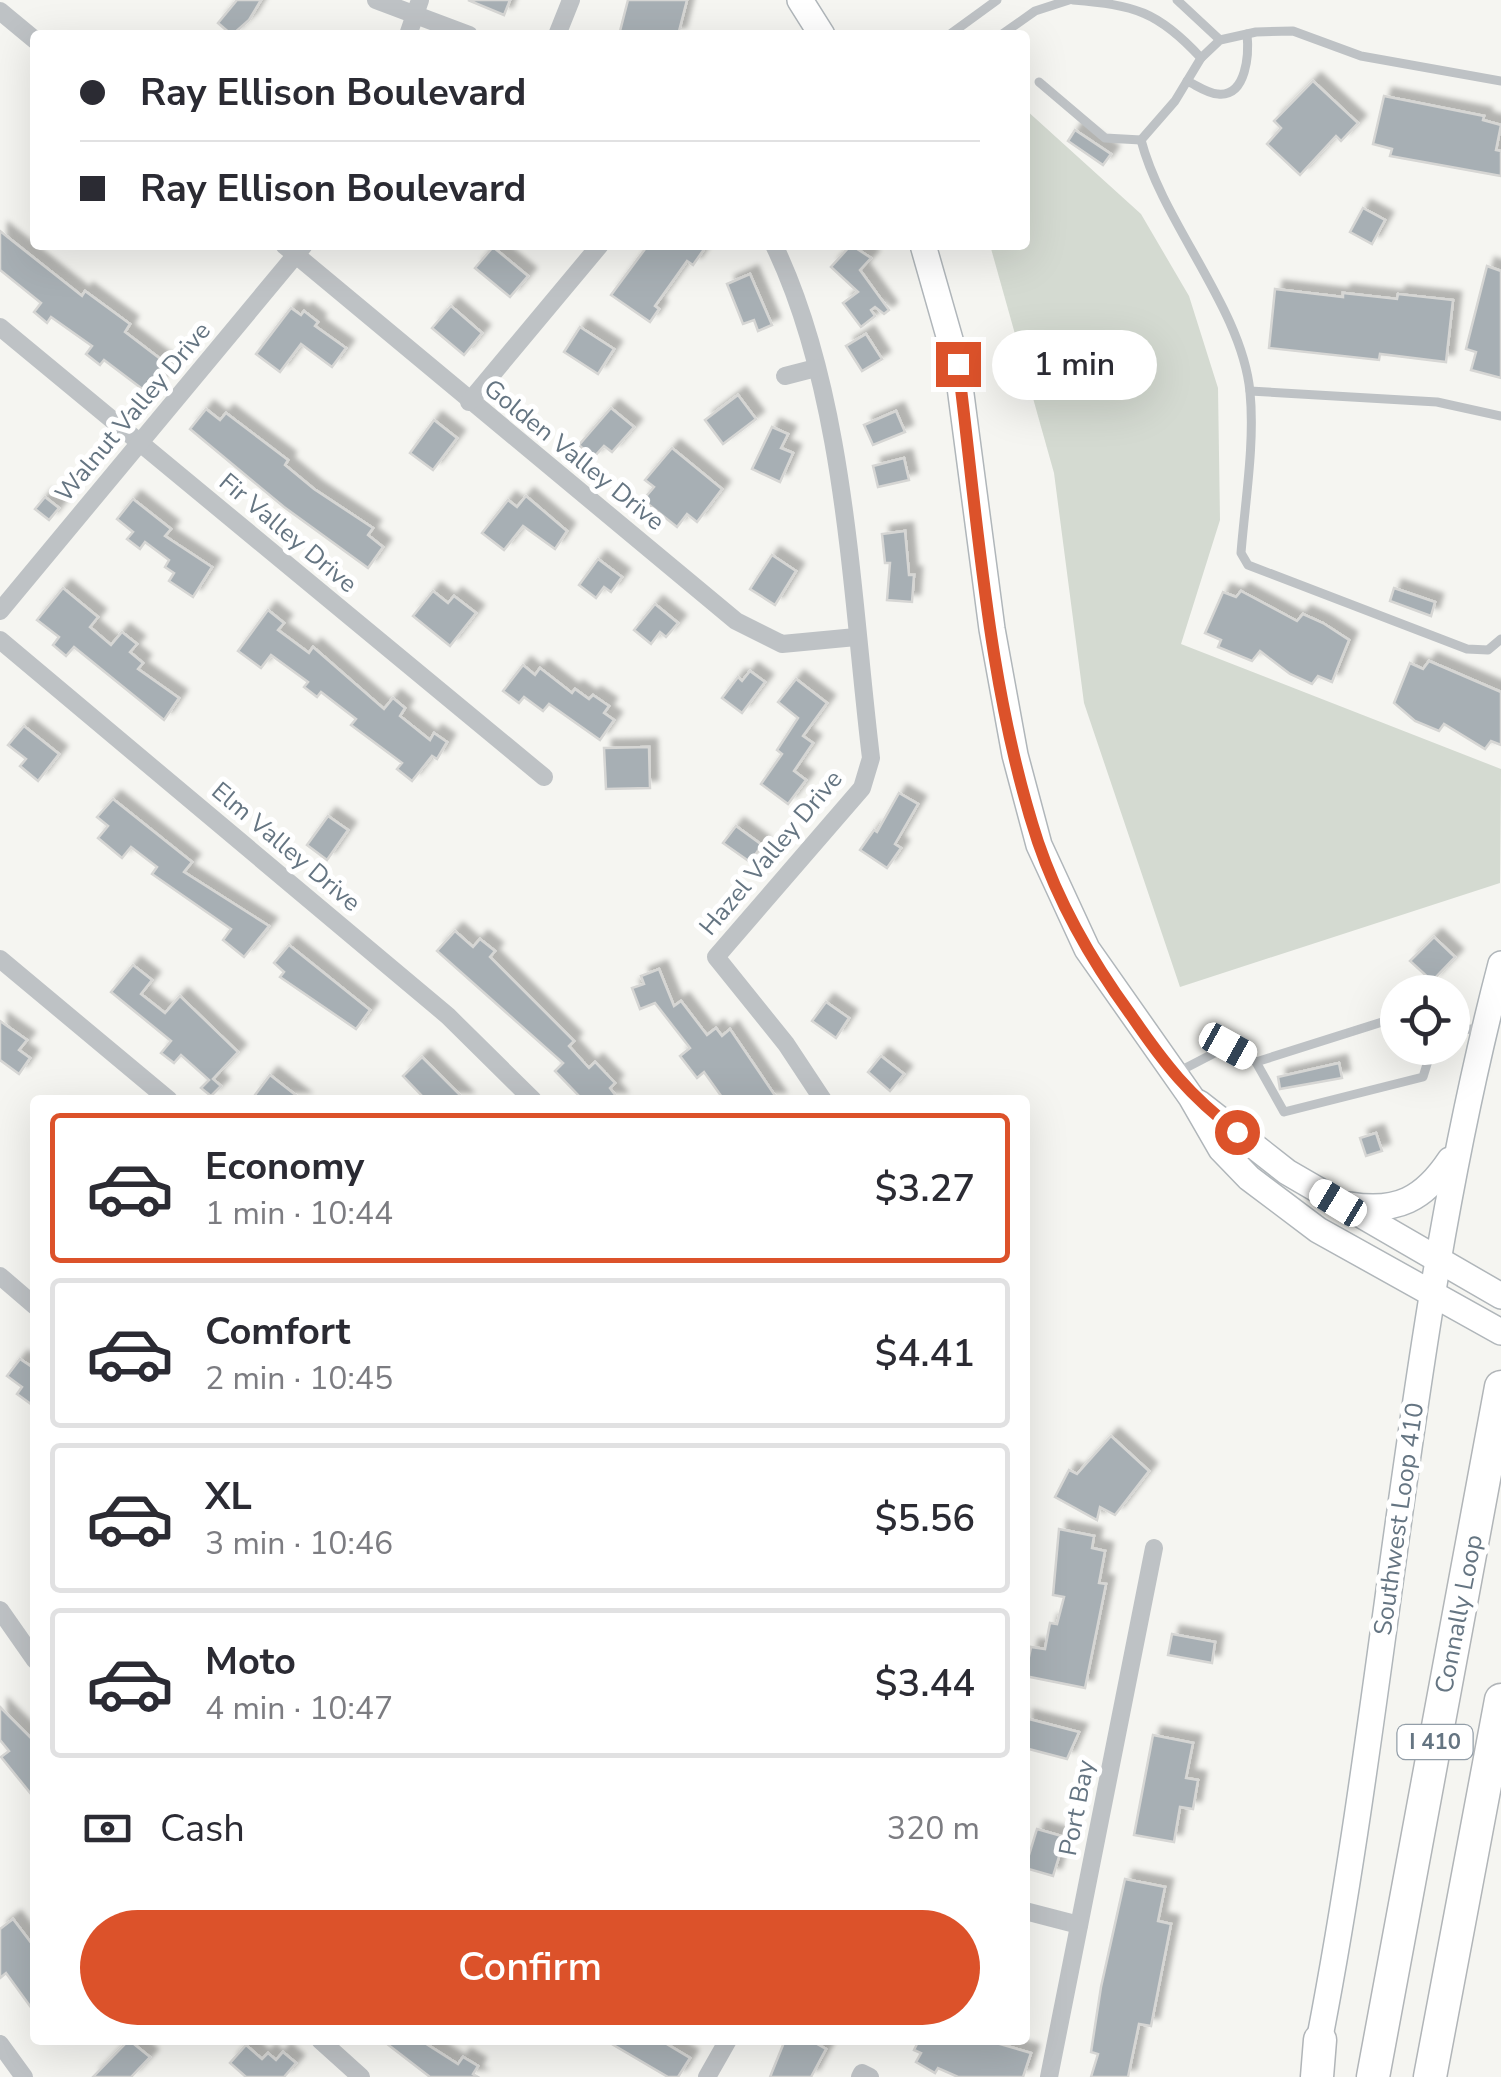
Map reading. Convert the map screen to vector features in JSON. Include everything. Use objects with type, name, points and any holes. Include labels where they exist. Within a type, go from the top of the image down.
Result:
[{"type":"highway","name":"Connally Loop","points":[[1373,2077],[1499,1397]]},
{"type":"highway","name":"I 410","points":[[1430,2077],[1501,1700]]},
{"type":"highway","points":[[1315,2077],[1320,2040]]},
{"type":"main road","points":[[800,0],[819,30]]},
{"type":"main road","points":[[924,250],[958,364],[992,629],[1015,755],[1039,845],[1087,949],[1191,1097],[1221,1149],[1282,1206],[1501,1332]]},
{"type":"main road","name":"Southwest Loop 410","points":[[1320,2040],[1366,1751],[1435,1258],[1501,964]]},
{"type":"main road","points":[[1191,1097],[1287,1172],[1501,1296]]},
{"type":"main road","points":[[1338,1203],[1370,1208],[1410,1201],[1436,1182],[1456,1152]]},
{"type":"street","points":[[376,0],[418,8],[460,30]]},
{"type":"street","points":[[559,30],[571,0]]},
{"type":"street","points":[[0,11],[30,36]]},
{"type":"street","name":"Walnut Valley Drive","points":[[0,611],[292,250]]},
{"type":"street","name":"Golden Valley Drive","points":[[296,250],[469,402],[758,636],[782,644],[808,645],[856,637]]},
{"type":"street","points":[[469,402],[596,250]]},
{"type":"street","name":"Hazel Valley Drive","points":[[776,250],[830,420],[871,758],[862,788],[716,957],[786,1044],[820,1095]]},
{"type":"street","name":"Fir Valley Drive","points":[[0,327],[544,777]]},
{"type":"street","points":[[786,376],[816,368]]},
{"type":"street","name":"Elm Valley Drive","points":[[0,640],[448,1016],[528,1095]]},
{"type":"street","points":[[0,960],[163,1095]]},
{"type":"street","points":[[0,1276],[30,1302]]},
{"type":"street","name":"Port Bay","points":[[1049,2077],[1154,1548]]},
{"type":"street","points":[[0,1610],[30,1653]]},
{"type":"street","points":[[1030,1912],[1079,1924]]},
{"type":"street","points":[[0,2044],[24,2077]]},
{"type":"street","points":[[326,2045],[361,2077]]},
{"type":"street","points":[[707,2077],[725,2045]]},
{"type":"lane","points":[[957,30],[997,0]]},
{"type":"lane","points":[[1008,30],[1035,12],[1071,0],[1130,5],[1180,35],[1201,58]]},
{"type":"lane","points":[[1177,0],[1220,40]]},
{"type":"lane","points":[[1141,140],[1175,101],[1201,58],[1220,40],[1247,34],[1292,30],[1361,56],[1501,81]]},
{"type":"lane","points":[[1188,80],[1216,95],[1226,93],[1247,67],[1247,34]]},
{"type":"lane","points":[[1039,82],[1105,138],[1141,140]]},
{"type":"lane","points":[[1141,140],[1149,172],[1230,326],[1250,391],[1241,553],[1248,565],[1468,649],[1488,650],[1501,639]]},
{"type":"lane","points":[[1250,391],[1438,402],[1501,416]]},
{"type":"lane","points":[[1256,1062],[1380,1023]]},
{"type":"lane","points":[[1470,1029],[1484,1028]]},
{"type":"lane","points":[[1174,1074],[1228,1046],[1256,1062],[1284,1112],[1424,1077],[1427,1065]]},
{"type":"shaded area","points":[[1030,114],[1141,214],[1189,296],[1218,388],[1220,520],[1181,644],[1501,769],[1500,883],[1180,987],[1084,703],[1054,473],[991,250],[1030,250]]},
{"type":"building","points":[[237,0],[261,0],[238,30],[226,30],[218,23]]},
{"type":"building","points":[[468,0],[510,0],[504,15]]},
{"type":"building","points":[[628,0],[687,0],[679,30],[620,30]]},
{"type":"building","points":[[1313,81],[1358,123],[1341,141],[1336,136],[1300,175],[1267,144],[1281,128],[1274,121]]},
{"type":"building","points":[[1384,96],[1484,116],[1483,120],[1501,125],[1496,150],[1501,151],[1501,176],[1390,156],[1392,149],[1373,144]]},
{"type":"building","points":[[1075,130],[1111,154],[1103,165],[1068,141]]},
{"type":"building","points":[[1363,208],[1385,220],[1372,244],[1350,232]]},
{"type":"building","points":[[0,231],[82,296],[85,291],[130,324],[125,332],[171,367],[149,394],[104,360],[100,365],[86,354],[92,346],[51,317],[47,323],[34,312],[41,303],[0,270]]},
{"type":"building","points":[[490,250],[497,250],[528,276],[510,297],[475,268]]},
{"type":"building","points":[[644,250],[704,250],[693,265],[687,261],[655,306],[659,309],[650,322],[611,295]]},
{"type":"building","points":[[846,250],[859,250],[871,258],[860,270],[889,310],[884,314],[875,307],[871,310],[875,316],[861,327],[843,303],[858,292],[831,267]]},
{"type":"building","points":[[1487,266],[1501,271],[1501,378],[1471,370],[1476,352],[1466,349]]},
{"type":"building","points":[[750,274],[772,325],[758,331],[754,320],[743,324],[727,284]]},
{"type":"building","points":[[1275,289],[1343,297],[1343,293],[1397,299],[1398,294],[1453,300],[1446,362],[1380,354],[1379,360],[1269,348]]},
{"type":"building","points":[[451,306],[482,333],[464,355],[432,328]]},
{"type":"building","points":[[291,308],[301,315],[304,311],[318,322],[315,326],[346,348],[332,367],[301,344],[280,372],[256,354]]},
{"type":"building","points":[[580,327],[614,349],[598,374],[564,352]]},
{"type":"building","points":[[866,334],[882,359],[862,371],[846,346]]},
{"type":"building","points":[[738,395],[756,419],[723,444],[705,420]]},
{"type":"building","points":[[611,408],[634,427],[612,452],[604,446],[593,458],[579,445]]},
{"type":"building","points":[[206,409],[220,420],[226,413],[288,460],[285,465],[314,489],[373,528],[368,535],[383,547],[368,568],[284,507],[190,429]]},
{"type":"building","points":[[896,411],[905,432],[873,445],[864,425]]},
{"type":"building","points":[[434,420],[457,438],[433,470],[410,453]]},
{"type":"building","points":[[772,427],[788,434],[781,448],[793,453],[780,482],[752,469]]},
{"type":"building","points":[[672,448],[722,489],[697,522],[687,514],[677,527],[643,500],[654,487],[645,480]]},
{"type":"building","points":[[904,458],[909,480],[878,487],[873,466]]},
{"type":"building","points":[[526,496],[567,531],[555,549],[523,526],[504,550],[482,533],[508,500],[517,507]]},
{"type":"building","points":[[45,497],[59,508],[49,520],[35,509]]},
{"type":"building","points":[[133,499],[171,529],[165,536],[212,567],[193,597],[169,581],[174,573],[165,567],[169,560],[145,542],[140,549],[127,539],[133,532],[117,519]]},
{"type":"building","points":[[905,531],[909,575],[914,575],[912,602],[887,600],[890,563],[885,563],[882,534]]},
{"type":"building","points":[[772,555],[796,571],[775,605],[750,589]]},
{"type":"building","points":[[598,559],[622,577],[611,592],[604,587],[596,598],[579,585]]},
{"type":"building","points":[[63,588],[98,617],[90,627],[111,645],[122,632],[137,644],[130,652],[143,663],[138,669],[179,698],[164,720],[74,647],[66,656],[53,645],[59,637],[37,620]]},
{"type":"building","points":[[1394,588],[1435,602],[1431,616],[1390,601]]},
{"type":"building","points":[[433,591],[448,603],[454,596],[476,613],[450,646],[413,616]]},
{"type":"building","points":[[1241,591],[1297,621],[1303,614],[1323,623],[1349,640],[1332,682],[1318,676],[1312,684],[1290,674],[1260,651],[1252,661],[1218,647],[1221,640],[1205,633],[1223,592],[1236,597]]},
{"type":"building","points":[[655,604],[678,623],[666,637],[660,632],[651,644],[634,630]]},
{"type":"building","points":[[268,610],[284,623],[278,630],[309,653],[313,647],[384,709],[393,698],[405,708],[400,716],[430,740],[434,733],[447,742],[437,759],[432,756],[412,781],[397,769],[402,763],[351,725],[356,719],[321,692],[317,697],[304,687],[308,682],[271,655],[261,668],[238,651]]},
{"type":"building","points":[[1429,661],[1501,692],[1501,745],[1491,741],[1485,749],[1444,724],[1439,731],[1415,721],[1394,703],[1410,663],[1423,669]]},
{"type":"building","points":[[523,665],[535,675],[540,668],[572,693],[575,689],[589,699],[593,695],[609,706],[604,713],[614,720],[600,740],[549,704],[543,711],[524,697],[519,703],[503,691]]},
{"type":"building","points":[[750,671],[765,682],[742,713],[722,698],[738,677],[742,681]]},
{"type":"building","points":[[796,679],[827,703],[803,736],[813,743],[794,771],[806,780],[788,804],[761,784],[782,754],[777,750],[798,718],[778,702]]},
{"type":"building","points":[[24,726],[59,754],[38,781],[20,766],[26,759],[8,745]]},
{"type":"building","points":[[649,747],[650,788],[606,789],[604,748]]},
{"type":"building","points":[[899,793],[918,804],[895,844],[901,848],[887,868],[860,850],[874,830],[877,832]]},
{"type":"building","points":[[113,799],[192,862],[184,872],[269,926],[244,957],[223,940],[231,929],[152,874],[157,867],[131,847],[122,858],[98,838],[108,826],[97,817]]},
{"type":"building","points":[[328,816],[348,830],[327,860],[307,845]]},
{"type":"building","points":[[736,826],[762,845],[750,862],[723,843]]},
{"type":"building","points":[[455,931],[473,947],[480,939],[495,951],[490,957],[574,1041],[569,1046],[589,1068],[595,1062],[615,1083],[610,1088],[615,1095],[578,1095],[555,1071],[563,1063],[437,951]]},
{"type":"building","points":[[1434,937],[1455,957],[1438,975],[1425,975],[1410,961]]},
{"type":"building","points":[[289,945],[370,1010],[356,1029],[280,977],[284,972],[274,963]]},
{"type":"building","points":[[133,965],[152,980],[141,994],[165,1013],[180,996],[238,1052],[213,1079],[221,1086],[212,1095],[201,1088],[209,1080],[181,1055],[174,1063],[161,1053],[171,1041],[111,992]]},
{"type":"building","points":[[659,969],[674,1006],[681,1001],[707,1035],[716,1028],[722,1036],[730,1029],[775,1095],[720,1095],[704,1072],[697,1078],[680,1056],[690,1048],[655,1003],[640,1009],[632,988],[644,984],[641,976]]},
{"type":"building","points":[[826,1002],[849,1018],[836,1038],[812,1021]]},
{"type":"building","points":[[0,1021],[27,1040],[19,1050],[30,1058],[19,1074],[0,1060]]},
{"type":"building","points":[[881,1056],[904,1074],[890,1091],[868,1072]]},
{"type":"building","points":[[422,1057],[460,1095],[421,1095],[403,1076]]},
{"type":"building","points":[[1339,1063],[1342,1078],[1280,1089],[1278,1077]]},
{"type":"building","points":[[270,1075],[296,1095],[255,1095]]},
{"type":"building","points":[[1376,1133],[1382,1151],[1366,1156],[1360,1138]]},
{"type":"building","points":[[20,1359],[30,1366],[30,1403],[17,1394],[22,1387],[7,1376]]},
{"type":"building","points":[[1111,1436],[1149,1471],[1115,1515],[1100,1507],[1097,1520],[1055,1497],[1069,1470],[1077,1474]]},
{"type":"building","points":[[1059,1529],[1094,1536],[1092,1548],[1105,1551],[1099,1583],[1106,1584],[1085,1688],[1030,1677],[1031,1647],[1045,1649],[1050,1623],[1057,1624],[1064,1597],[1053,1595]]},
{"type":"building","points":[[1172,1634],[1215,1642],[1212,1663],[1168,1655]]},
{"type":"building","points":[[0,1707],[30,1737],[30,1793],[1,1757],[9,1751],[0,1740]]},
{"type":"building","points":[[1030,1719],[1079,1732],[1067,1759],[1030,1749]]},
{"type":"building","points":[[1153,1735],[1193,1743],[1186,1778],[1198,1780],[1193,1809],[1180,1807],[1174,1842],[1134,1835]]},
{"type":"building","points":[[1037,1829],[1065,1837],[1053,1876],[1030,1869],[1030,1852]]},
{"type":"building","points":[[1125,1879],[1165,1887],[1158,1921],[1171,1924],[1151,2026],[1139,2024],[1128,2077],[1091,2077],[1098,2054],[1091,2052],[1101,1987]]},
{"type":"building","points":[[13,1919],[30,1941],[30,2006],[6,1973],[0,1978],[0,1929]]},
{"type":"building","points":[[124,2045],[135,2045],[150,2057],[131,2077],[93,2077]]},
{"type":"building","points":[[246,2045],[262,2059],[268,2053],[276,2060],[283,2052],[296,2063],[284,2077],[246,2077],[230,2063]]},
{"type":"building","points":[[388,2045],[428,2045],[458,2064],[463,2057],[478,2066],[473,2074],[478,2077],[430,2077]]},
{"type":"building","points":[[614,2045],[668,2045],[690,2058],[678,2077],[668,2077]]},
{"type":"building","points":[[783,2045],[819,2045],[826,2049],[811,2077],[770,2077]]},
{"type":"building","points":[[916,2045],[1003,2045],[1031,2053],[1023,2077],[958,2077],[938,2068],[935,2073],[916,2062],[921,2053],[914,2050]]},
{"type":"route","points":[[958,364],[992,629],[1015,755],[1039,845],[1087,949],[1125,1008],[1191,1097],[1237,1132]]}]
